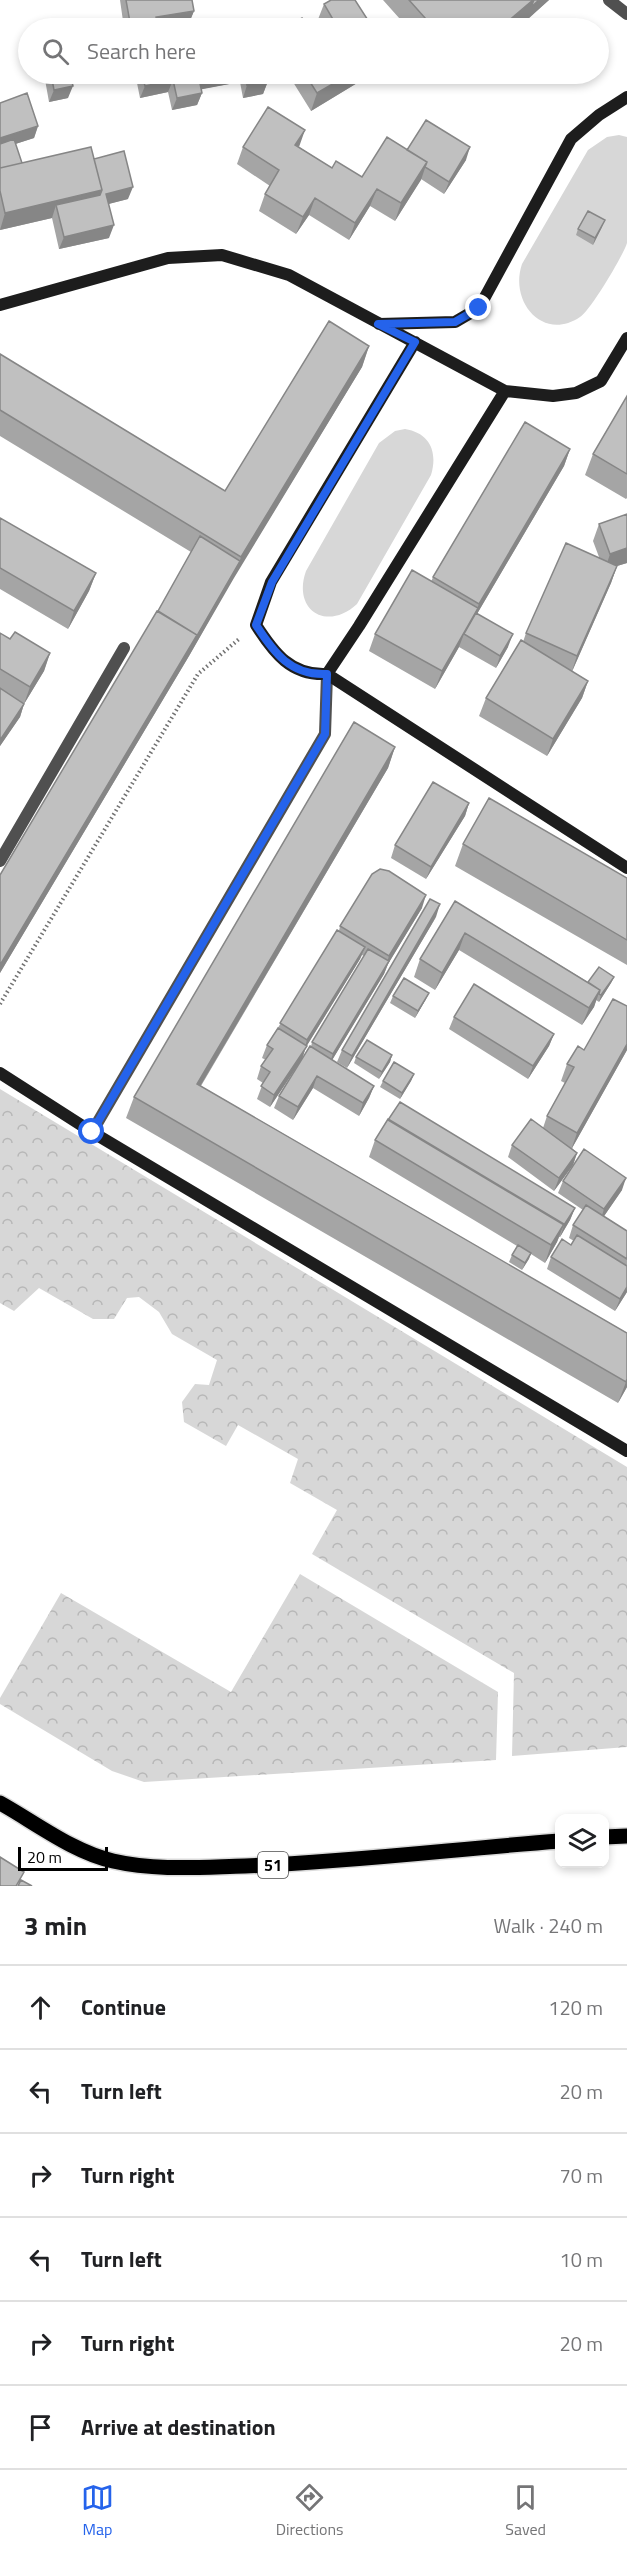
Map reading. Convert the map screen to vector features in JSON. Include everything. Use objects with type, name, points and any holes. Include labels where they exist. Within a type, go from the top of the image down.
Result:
[{"type":"main road","name":"51","points":[[0,1803],[83,1851],[112,1861],[141,1866],[297,1864],[555,1841]]},
{"type":"main road","points":[[609,1838],[627,1836]]},
{"type":"street","points":[[609,0],[627,14]]},
{"type":"street","points":[[378,324],[455,322],[479,308],[571,139],[599,114],[627,97]]},
{"type":"street","points":[[0,305],[168,258],[222,255],[289,275],[505,391],[553,396],[576,393],[601,381],[627,338]]},
{"type":"street","points":[[415,342],[272,582],[256,625],[276,655],[309,675],[327,674],[627,868]]},
{"type":"street","points":[[92,1132],[325,734],[327,674],[505,391]]},
{"type":"street","points":[[0,861],[124,648]]},
{"type":"street","points":[[0,1073],[92,1132],[627,1451]]},
{"type":"path","points":[[0,1004],[198,674],[256,625]]},
{"type":"green space","points":[[619,135],[627,137],[627,243],[606,283],[585,313],[566,323],[554,325],[542,321],[532,314],[520,292],[519,278],[522,264],[588,150],[607,137]]},
{"type":"green space","points":[[405,429],[421,435],[430,445],[433,459],[431,475],[357,604],[346,612],[334,616],[315,613],[308,606],[304,597],[303,585],[306,571],[379,443],[395,431]]},
{"type":"green space","points":[[0,1089],[627,1467],[627,1747],[512,1756],[514,1673],[312,1554],[337,1510],[290,1483],[298,1459],[238,1425],[226,1446],[184,1422],[182,1402],[195,1384],[209,1385],[217,1360],[172,1334],[159,1312],[139,1297],[127,1298],[114,1319],[93,1319],[39,1288],[14,1311],[0,1303]]},
{"type":"green space","points":[[300,1574],[498,1692],[496,1760],[144,1782],[112,1771],[0,1704],[0,1698],[61,1593],[231,1692]]},
{"type":"building","points":[[126,0],[192,0],[194,11],[156,18],[129,18]]},
{"type":"building","points":[[331,0],[355,0],[367,18],[332,18],[324,4]]},
{"type":"building","points":[[409,0],[533,0],[512,18],[425,18]]},
{"type":"building","points":[[53,84],[72,84],[73,86],[54,90]]},
{"type":"building","points":[[174,84],[200,84],[202,93],[177,98]]},
{"type":"building","points":[[311,84],[333,84],[317,93]]},
{"type":"building","points":[[27,93],[38,126],[0,138],[0,103]]},
{"type":"building","points":[[268,107],[305,130],[295,145],[332,168],[336,161],[362,177],[387,137],[427,162],[401,203],[377,189],[355,223],[315,198],[303,217],[265,194],[279,170],[243,147]]},
{"type":"building","points":[[426,120],[470,147],[449,182],[425,167],[427,162],[407,150]]},
{"type":"building","points":[[14,139],[22,163],[0,168],[0,144]]},
{"type":"building","points":[[91,147],[102,190],[5,213],[0,191],[0,168]]},
{"type":"building","points":[[124,151],[133,187],[106,194],[114,225],[64,237],[56,205],[100,195],[102,190],[94,159]]},
{"type":"building","points":[[588,211],[605,220],[595,238],[578,229]]},
{"type":"building","points":[[329,321],[369,346],[241,557],[0,410],[0,354],[225,491]]},
{"type":"building","points":[[627,396],[627,474],[593,454]]},
{"type":"building","points":[[525,422],[570,449],[479,604],[433,577]]},
{"type":"building","points":[[627,514],[627,548],[610,554],[599,524]]},
{"type":"building","points":[[0,518],[96,573],[74,611],[0,568]]},
{"type":"building","points":[[200,536],[240,561],[195,639],[197,635],[158,611]]},
{"type":"building","points":[[566,543],[617,566],[577,656],[526,633]]},
{"type":"building","points":[[412,570],[478,608],[442,671],[375,634]]},
{"type":"building","points":[[157,611],[197,635],[0,965],[0,875]]},
{"type":"building","points":[[476,613],[513,634],[500,656],[464,634]]},
{"type":"building","points":[[15,632],[50,653],[30,687],[0,669],[0,633],[10,639]]},
{"type":"building","points":[[521,640],[588,681],[553,739],[486,698]]},
{"type":"building","points":[[0,688],[24,704],[0,740]]},
{"type":"building","points":[[354,722],[395,747],[197,1084],[627,1333],[626,1382],[134,1097]]},
{"type":"building","points":[[433,782],[469,803],[431,867],[395,845]]},
{"type":"building","points":[[489,798],[627,878],[627,940],[463,844]]},
{"type":"building","points":[[380,869],[389,871],[426,895],[389,956],[340,926],[372,874]]},
{"type":"building","points":[[430,899],[440,904],[352,1056],[342,1050]]},
{"type":"building","points":[[455,901],[600,990],[589,1008],[465,933],[442,973],[420,959]]},
{"type":"building","points":[[337,930],[365,947],[307,1040],[280,1023]]},
{"type":"building","points":[[368,949],[389,961],[333,1054],[312,1042]]},
{"type":"building","points":[[599,967],[614,977],[601,995],[600,990],[588,982]]},
{"type":"building","points":[[404,978],[429,993],[418,1011],[393,996]]},
{"type":"building","points":[[474,984],[554,1034],[533,1066],[454,1017]]},
{"type":"building","points":[[613,999],[627,1006],[627,1044],[577,1133],[547,1116],[574,1067],[567,1064],[578,1046],[584,1050]]},
{"type":"building","points":[[278,1028],[307,1046],[274,1095],[261,1086],[270,1072],[261,1066],[273,1049],[267,1045]]},
{"type":"building","points":[[367,1040],[392,1055],[382,1072],[356,1057]]},
{"type":"building","points":[[310,1046],[374,1086],[363,1103],[317,1076],[298,1107],[279,1096]]},
{"type":"building","points":[[394,1062],[414,1074],[402,1093],[383,1081]]},
{"type":"building","points":[[400,1102],[575,1208],[564,1225],[388,1120]]},
{"type":"building","points":[[388,1119],[564,1224],[551,1245],[375,1140]]},
{"type":"building","points":[[531,1119],[577,1153],[559,1178],[512,1145]]},
{"type":"building","points":[[584,1149],[626,1178],[604,1209],[563,1181]]},
{"type":"building","points":[[586,1205],[627,1231],[627,1259],[573,1225]]},
{"type":"building","points":[[577,1235],[627,1266],[627,1287],[620,1299],[551,1257],[562,1239],[571,1245]]},
{"type":"building","points":[[518,1245],[531,1253],[525,1263],[512,1255]]},
{"type":"building","points":[[0,1857],[24,1872],[16,1886],[0,1886]]},
{"type":"building","points":[[21,1880],[32,1886],[18,1886]]},
{"type":"route","points":[[92,1132],[325,734],[327,674],[309,675],[276,655],[256,625],[272,582],[415,342],[378,324],[455,322],[479,308]]}]
